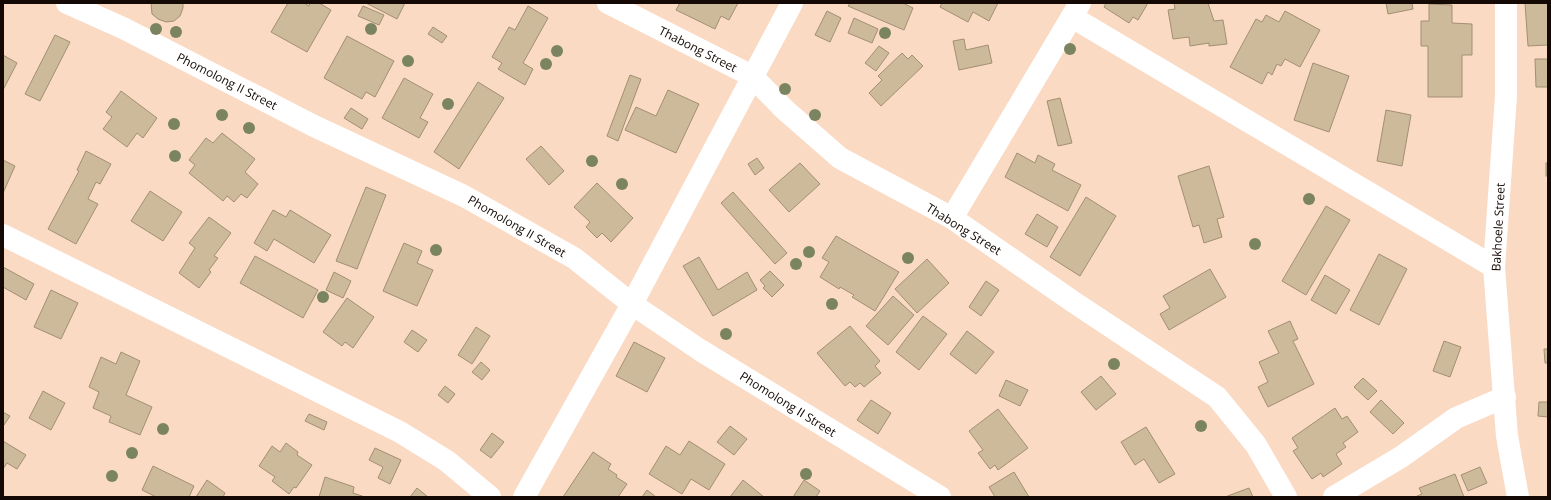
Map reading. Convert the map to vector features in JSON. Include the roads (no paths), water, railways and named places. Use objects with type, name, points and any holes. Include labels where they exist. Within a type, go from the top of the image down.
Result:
[{"type":"street","name":"Phomolong II Street","points":[[67,3],[122,28],[314,126],[464,196],[574,258],[632,304],[700,350],[940,497]]},
{"type":"street","name":"Thabong Street","points":[[608,3],[752,76],[784,109],[840,158],[952,218],[1093,316],[1217,397],[1256,445],[1286,497]]},
{"type":"street","points":[[524,497],[632,304],[792,3]]},
{"type":"street","name":"Bakhoele Street","points":[[1506,3],[1506,96],[1494,267],[1506,397],[1507,436],[1518,497]]},
{"type":"street","points":[[952,218],[1076,10],[1494,267]]},
{"type":"street","points":[[3,235],[400,432],[447,461],[490,497]]},
{"type":"street","points":[[1334,497],[1401,457],[1456,418],[1506,397]]}]
